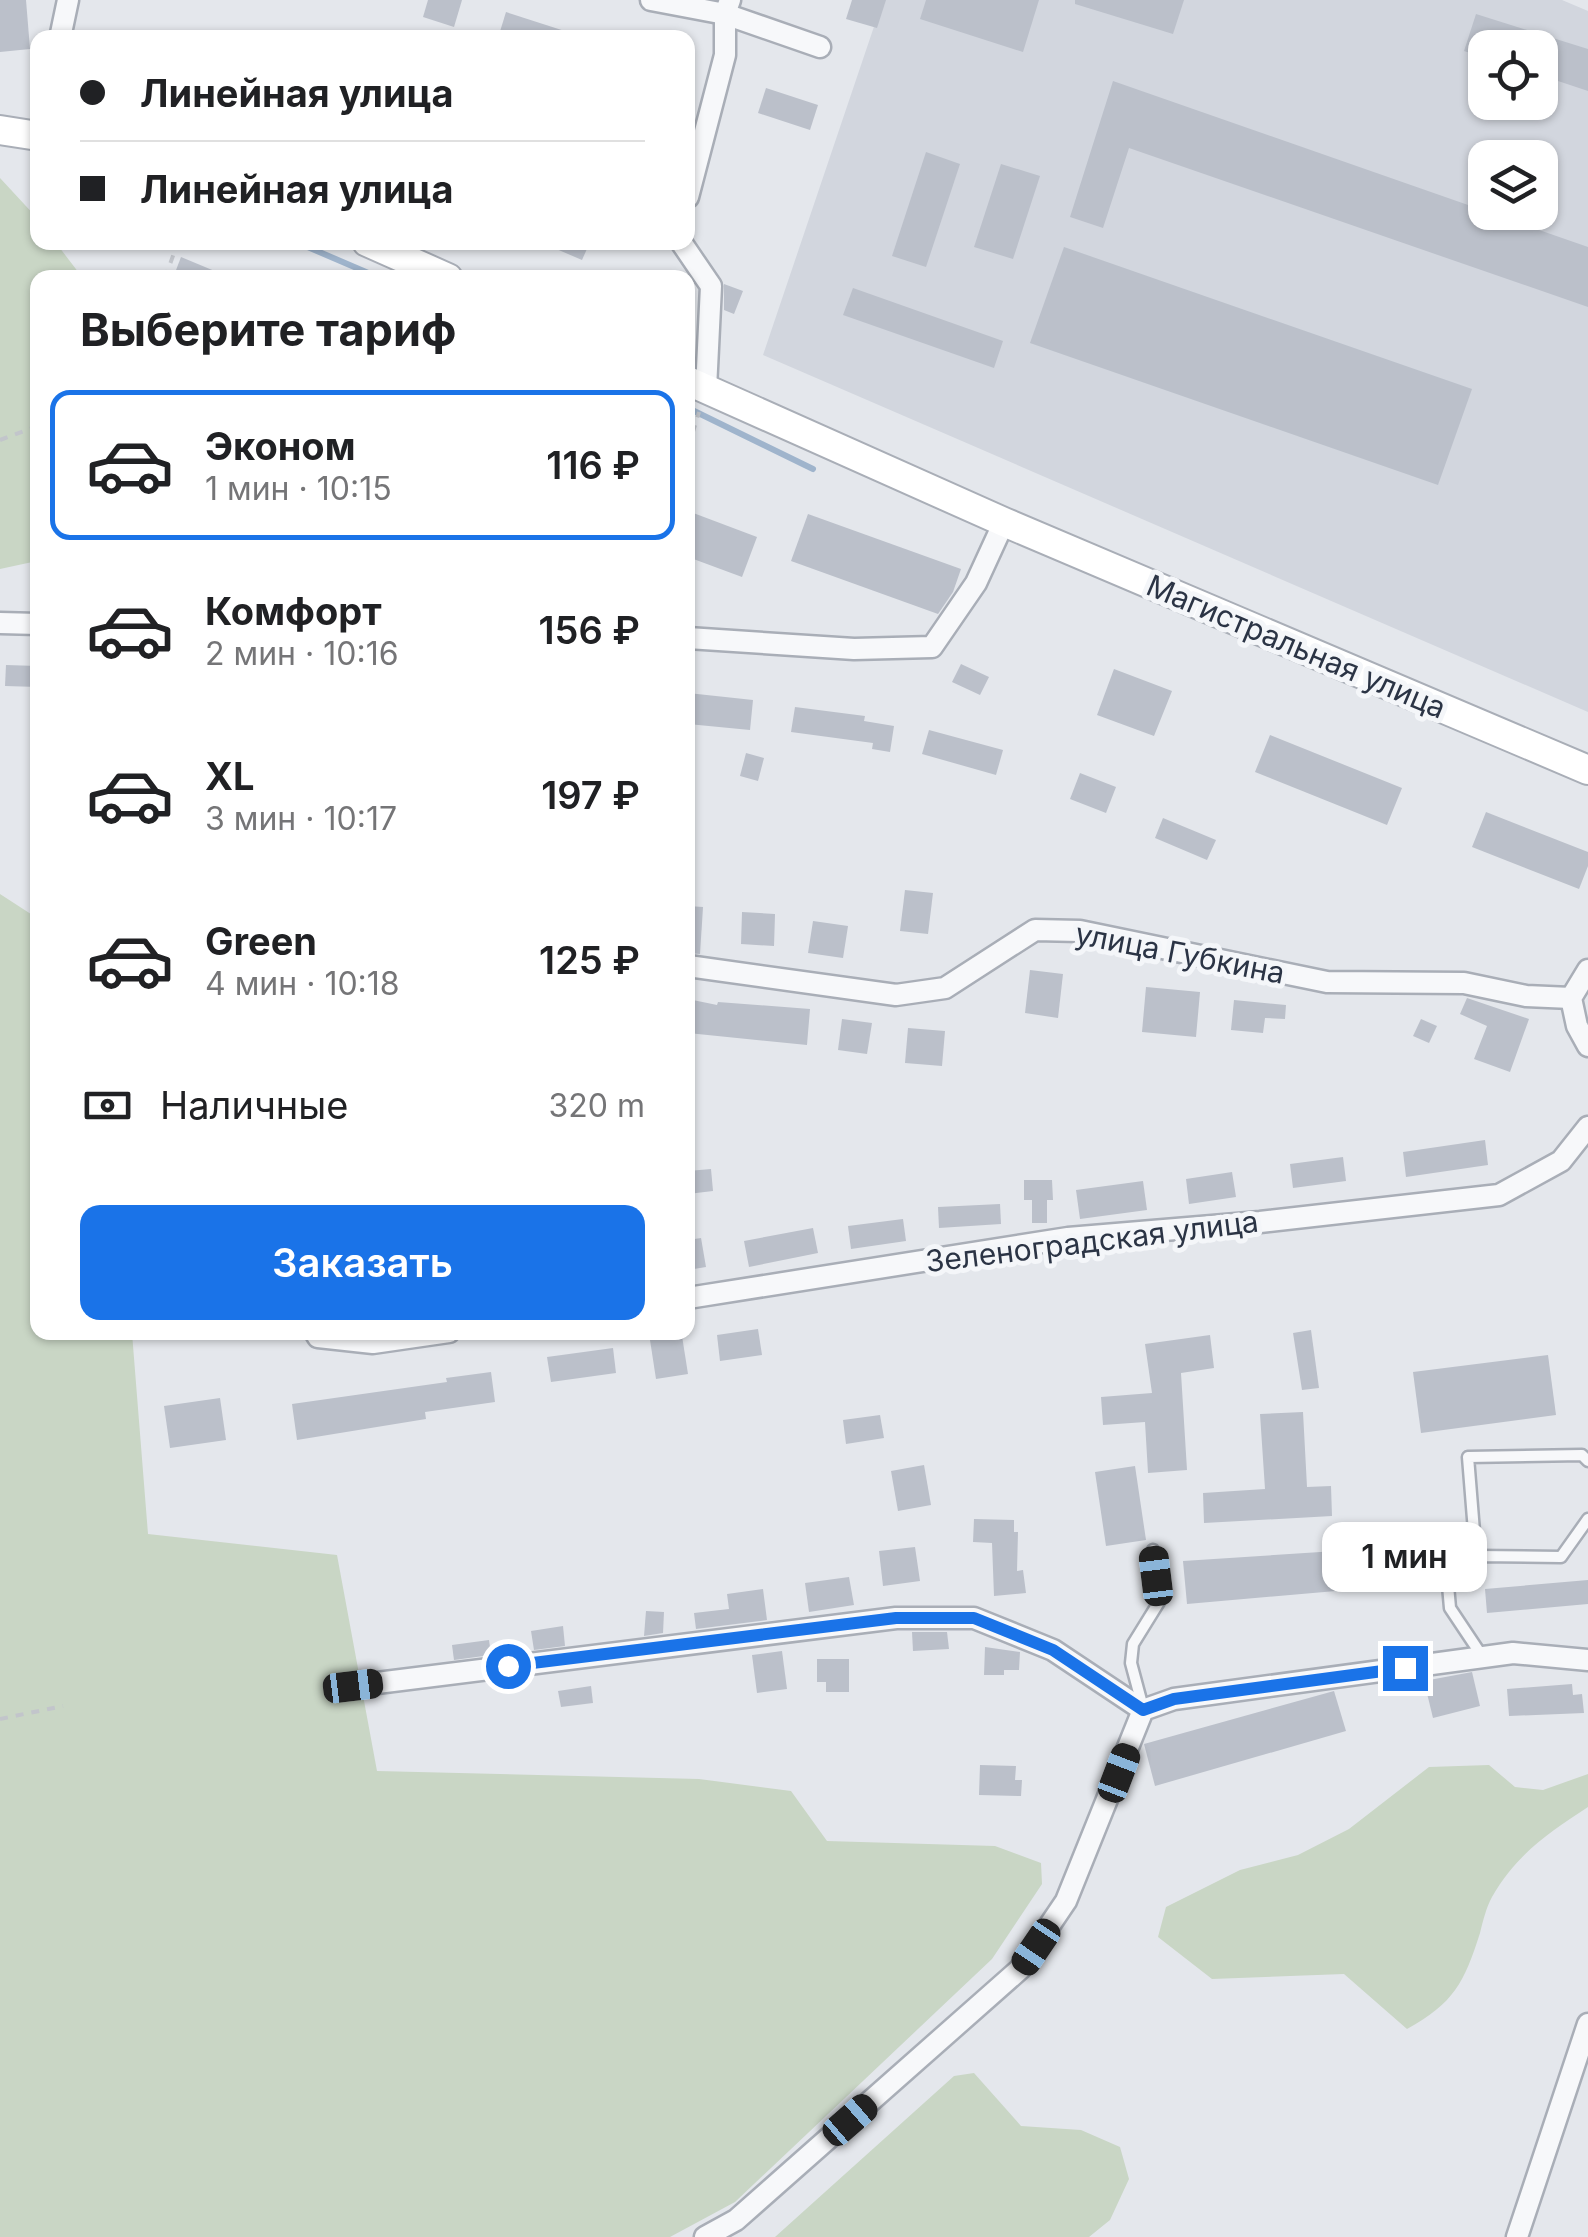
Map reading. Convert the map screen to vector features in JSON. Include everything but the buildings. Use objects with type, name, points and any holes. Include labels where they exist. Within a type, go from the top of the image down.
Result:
[{"type":"main road","points":[[0,130],[30,135]]},
{"type":"main road","points":[[385,250],[430,270]]},
{"type":"main road","name":"Магистральная улица","points":[[698,392],[1588,770]]},
{"type":"street","points":[[62,30],[68,0]]},
{"type":"street","points":[[652,0],[728,7],[820,47]]},
{"type":"street","points":[[695,170],[725,55],[728,7]]},
{"type":"street","points":[[686,250],[710,286],[698,392]]},
{"type":"street","points":[[695,638],[854,649],[932,647],[976,583],[1004,522]]},
{"type":"street","points":[[0,623],[30,624]]},
{"type":"street","name":"улица Губкина","points":[[695,967],[896,995],[946,988],[1035,930],[1080,932],[1327,982],[1464,983],[1526,996],[1571,998]]},
{"type":"street","points":[[1588,970],[1571,998],[1577,1026],[1588,1046]]},
{"type":"street","name":"Зеленоградская улица","points":[[695,1297],[1068,1238],[1260,1222],[1499,1195],[1560,1160],[1588,1127]]},
{"type":"street","points":[[352,1340],[394,1340]]},
{"type":"street","points":[[353,1686],[896,1618],[974,1618],[1053,1650],[1143,1710]]},
{"type":"street","points":[[705,2237],[736,2220],[1020,1969],[1066,1902],[1143,1710],[1174,1699],[1513,1653],[1588,1660]]},
{"type":"street","points":[[1517,2237],[1588,2024]]},
{"type":"lane","points":[[1476,1556],[1468,1457],[1582,1456],[1588,1461]]},
{"type":"lane","points":[[1482,1657],[1450,1608],[1447,1574],[1476,1556],[1561,1557],[1588,1519]]},
{"type":"lane","points":[[1143,1710],[1131,1663],[1133,1644],[1159,1602],[1153,1550]]},
{"type":"path","points":[[0,440],[30,429]]},
{"type":"path","points":[[0,1719],[62,1706]]},
{"type":"shaded area","points":[[883,0],[1562,0],[1588,11],[1588,712],[763,355]]},
{"type":"green space","points":[[0,178],[30,210],[30,250],[61,250],[77,270],[30,270],[30,563],[0,569]]},
{"type":"green space","points":[[0,894],[30,913],[30,1340],[133,1340],[148,1534],[337,1555],[377,1771],[699,1779],[791,1791],[827,1841],[995,1846],[1041,1863],[1042,1884],[992,1959],[735,2202],[670,2237],[0,2237]]},
{"type":"green space","points":[[1489,1765],[1515,1787],[1543,1790],[1588,1774],[1588,1807],[1547,1836],[1512,1868],[1490,1901],[1455,1990],[1436,2010],[1407,2029],[1344,1974],[1212,1979],[1158,1937],[1166,1907],[1240,1870],[1298,1855],[1349,1829],[1429,1767]]},
{"type":"green space","points":[[974,2073],[1021,2126],[1081,2130],[1120,2147],[1129,2179],[1110,2220],[1089,2237],[775,2237],[954,2076]]},
{"type":"waterway","points":[[315,250],[361,270]]},
{"type":"waterway","points":[[695,411],[813,469]]},
{"type":"route","points":[[508,1666],[896,1618],[974,1618],[1053,1650],[1143,1710],[1174,1699],[1405,1668]]}]
